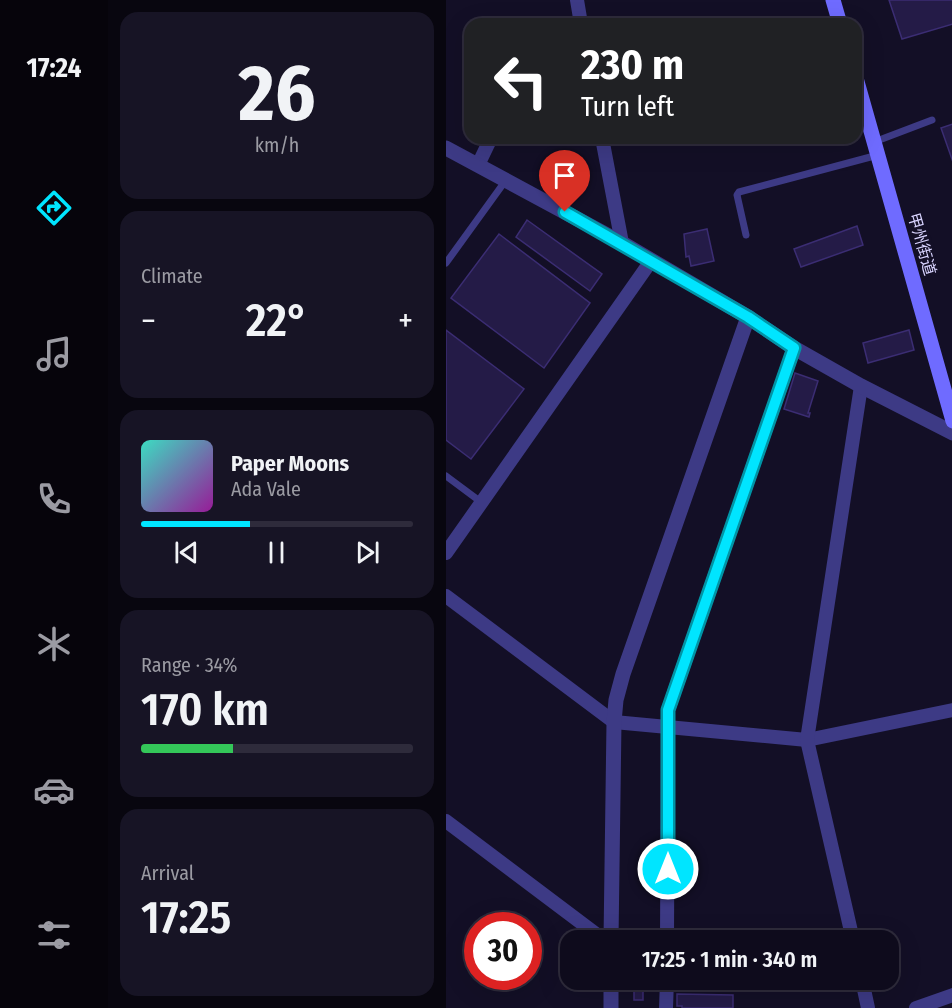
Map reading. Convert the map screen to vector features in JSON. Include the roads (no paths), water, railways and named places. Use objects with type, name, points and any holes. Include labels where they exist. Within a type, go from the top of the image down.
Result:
[{"type":"main road","points":[[833,0],[838,18]]},
{"type":"main road","name":"甲州街道","points":[[862,99],[953,421]]},
{"type":"street","points":[[576,0],[578,18]]},
{"type":"street","points":[[478,165],[488,144]]},
{"type":"street","points":[[603,144],[622,243]]},
{"type":"street","points":[[446,148],[622,243],[861,386],[953,433]]},
{"type":"street","points":[[446,553],[651,261]]},
{"type":"street","points":[[611,930],[616,700],[748,317]]},
{"type":"street","points":[[667,930],[668,710],[794,348]]},
{"type":"street","points":[[851,930],[807,740],[861,386]]},
{"type":"street","points":[[446,596],[614,722],[807,740],[953,710]]},
{"type":"street","points":[[446,821],[591,930]]},
{"type":"street","points":[[611,990],[611,1008]]},
{"type":"street","points":[[666,1008],[667,990]]},
{"type":"street","points":[[864,990],[868,1008]]},
{"type":"street","points":[[916,1008],[953,995]]},
{"type":"lane","points":[[746,235],[737,195],[739,192],[876,149],[932,120]]},
{"type":"lane","points":[[446,263],[506,180]]},
{"type":"lane","points":[[446,476],[481,502]]}]
